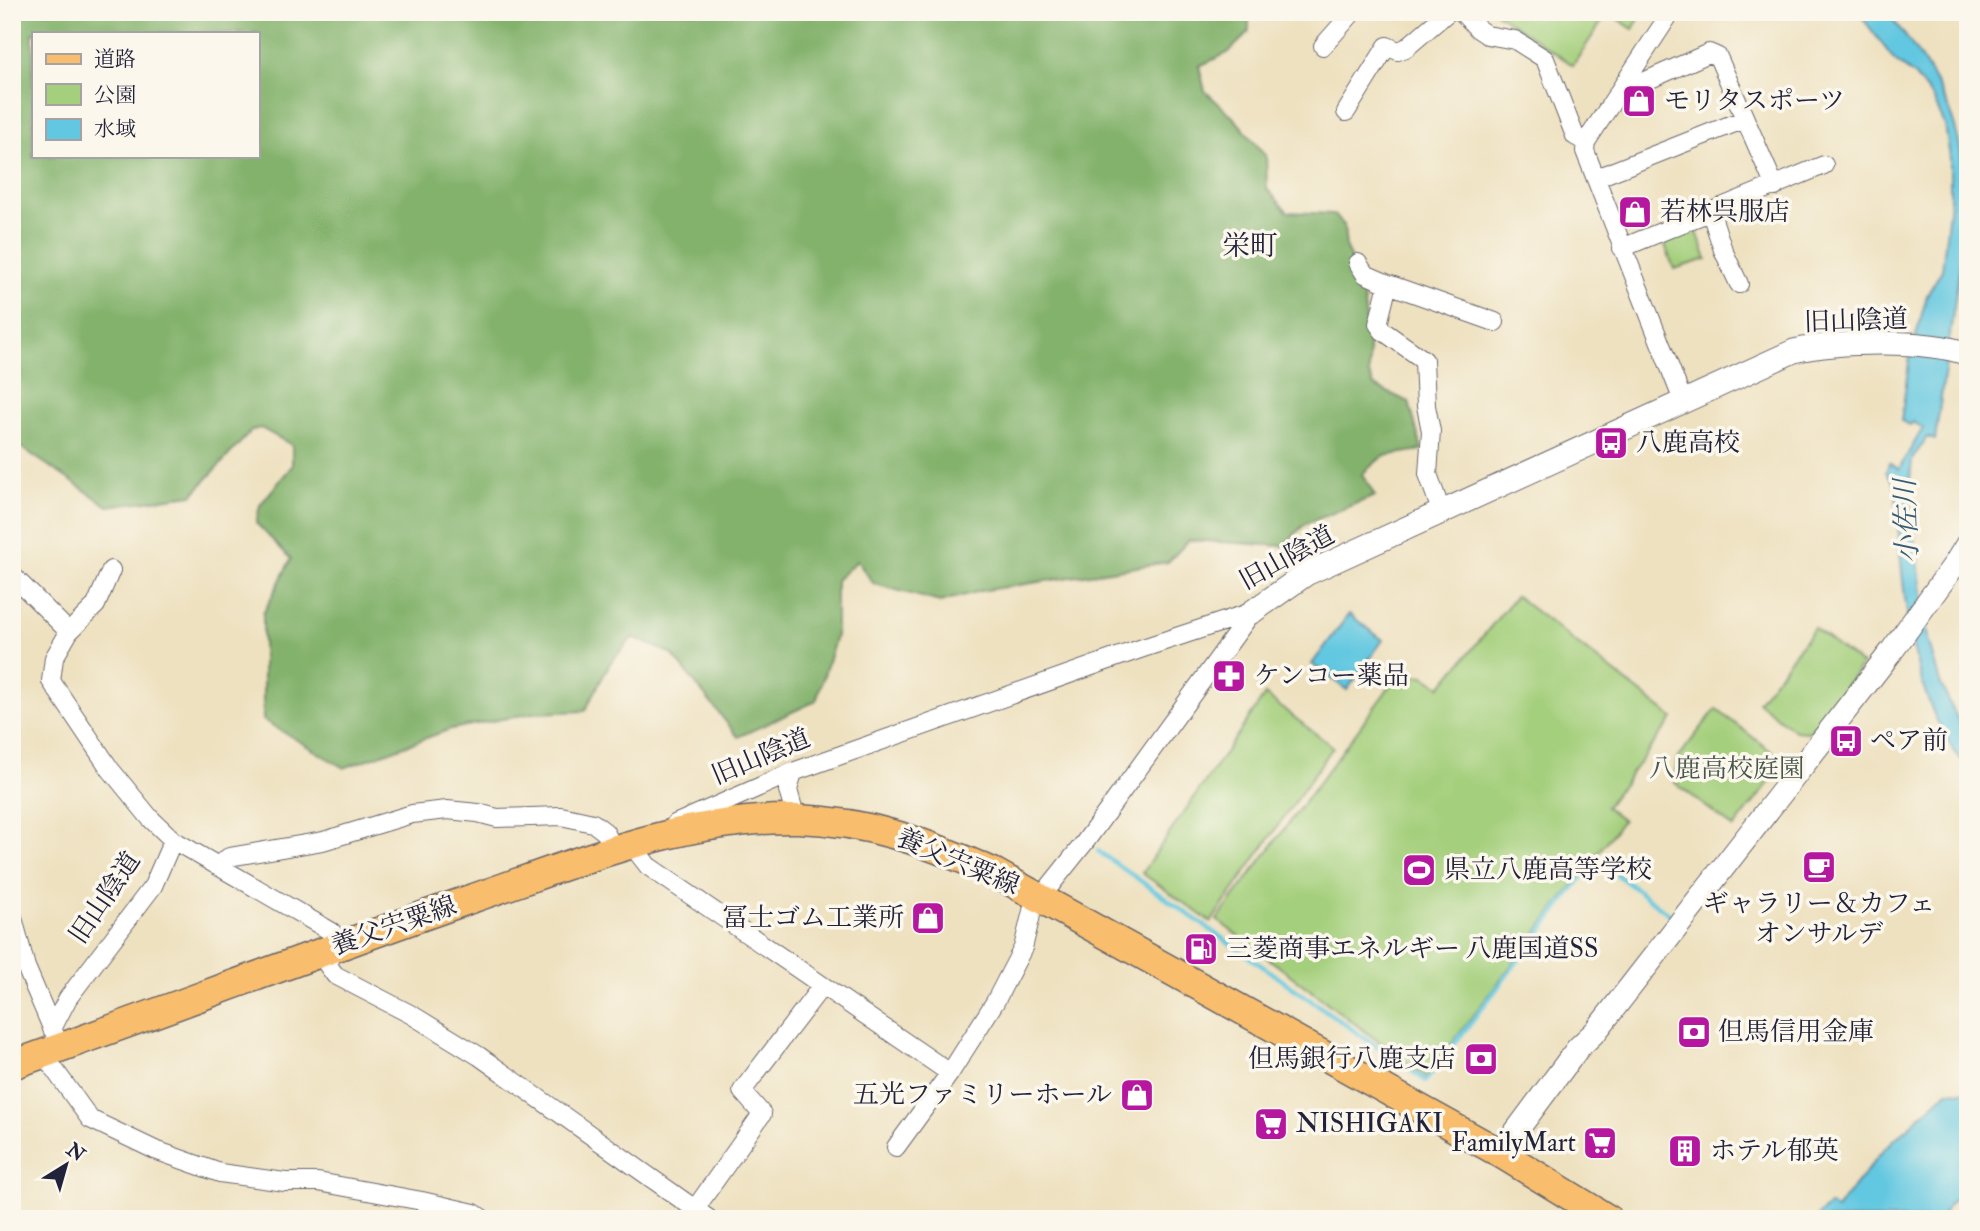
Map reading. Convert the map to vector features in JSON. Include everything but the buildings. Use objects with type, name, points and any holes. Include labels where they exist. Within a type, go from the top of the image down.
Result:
[{"type":"main road","name":"養父宍粟線","points":[[12,1065],[53,1043],[622,846],[706,826],[796,819],[879,829],[922,842],[995,873],[1500,1153],[1608,1219]]},
{"type":"street","points":[[1323,46],[1353,12]]},
{"type":"street","points":[[1346,112],[1387,46],[1398,51],[1406,48],[1448,12]]},
{"type":"street","points":[[1462,12],[1478,29],[1488,35],[1515,40],[1545,60],[1575,136],[1586,142]]},
{"type":"street","points":[[1671,12],[1586,142],[1585,151],[1682,401]]},
{"type":"street","points":[[1620,92],[1709,52],[1718,57],[1775,187]]},
{"type":"street","points":[[1596,178],[1745,119]]},
{"type":"street","points":[[1622,248],[1824,166]]},
{"type":"street","points":[[1711,213],[1739,284]]},
{"type":"street","points":[[1358,263],[1365,274],[1388,284],[1495,322]]},
{"type":"street","points":[[1388,284],[1378,324],[1383,331],[1424,360],[1426,407],[1431,431],[1428,474],[1441,511]]},
{"type":"street","name":"旧山陰道","points":[[622,846],[793,772],[1127,653],[1252,612],[1306,574],[1794,351],[1825,346],[1893,344],[1961,351]]},
{"type":"street","points":[[1500,1153],[1578,1048],[1596,1031],[1963,556]]},
{"type":"street","points":[[111,570],[96,605],[69,632],[54,658],[51,681],[110,769],[150,818],[173,840]]},
{"type":"street","points":[[12,575],[69,632]]},
{"type":"street","points":[[896,1147],[950,1073],[995,1002],[1023,948],[1033,907],[1085,842],[1252,612]]},
{"type":"street","points":[[793,772],[788,790],[796,819]]},
{"type":"street","points":[[217,866],[229,857],[323,841],[412,814],[447,810],[497,818],[561,816],[593,823],[648,866],[950,1073]]},
{"type":"street","name":"旧山陰道","points":[[53,1043],[68,998],[153,886],[173,840],[332,932],[338,946]]},
{"type":"street","points":[[12,914],[19,970],[53,1043],[48,1062],[90,1119],[155,1150],[220,1173],[344,1187],[422,1201],[474,1213],[483,1219]]},
{"type":"street","points":[[338,946],[327,964],[335,975],[412,1014],[479,1056],[702,1214],[762,1114],[742,1091],[822,986]]},
{"type":"green space","points":[[12,12],[1249,12],[1249,32],[1228,53],[1199,66],[1205,91],[1235,119],[1266,156],[1267,189],[1288,212],[1333,214],[1344,225],[1346,249],[1361,279],[1369,346],[1369,374],[1374,386],[1409,402],[1422,450],[1383,456],[1362,474],[1375,496],[1305,524],[1283,546],[1189,540],[1168,562],[980,591],[940,602],[874,584],[857,561],[836,580],[836,636],[816,701],[738,737],[672,654],[633,637],[610,663],[585,711],[533,713],[451,729],[344,768],[263,720],[263,614],[291,559],[256,523],[260,505],[292,466],[292,445],[261,428],[252,430],[192,495],[108,506],[12,441]]},
{"type":"green space","points":[[1495,12],[1598,12],[1605,17],[1573,65]]},
{"type":"green space","points":[[1607,12],[1643,12],[1633,29]]},
{"type":"green space","points":[[1696,229],[1707,259],[1674,269],[1664,242]]},
{"type":"green space","name":"県立八鹿高等学校","points":[[1516,596],[1673,718],[1606,807],[1623,820],[1426,1077],[1217,920],[1399,674],[1424,676],[1441,687]]},
{"type":"green space","name":"八鹿高校庭園","points":[[1814,628],[1862,665],[1810,732],[1795,731],[1758,702]]},
{"type":"green space","points":[[1265,695],[1333,747],[1211,922],[1142,873]]},
{"type":"green space","name":"八鹿高校庭園","points":[[1716,709],[1785,762],[1734,828],[1674,782],[1677,759]]},
{"type":"water","name":"小佐川","points":[[1858,12],[1887,12],[1927,66],[1950,111],[1964,173],[1962,243],[1935,440],[1927,437],[1912,460],[1909,492],[1928,639],[1940,683],[1968,735],[1968,768],[1947,740],[1931,708],[1919,672],[1910,634],[1900,556],[1895,484],[1886,472],[1889,463],[1899,469],[1923,428],[1913,422],[1910,425],[1901,421],[1909,362],[1927,295],[1942,270],[1950,201],[1950,158],[1945,125],[1933,98],[1914,75],[1895,61]]},
{"type":"water","points":[[1349,614],[1383,640],[1347,690],[1312,664]]},
{"type":"water","points":[[1968,1088],[1968,1184],[1949,1204],[1942,1219],[1815,1219],[1829,1205],[1836,1209],[1885,1148],[1948,1091],[1964,1092]]},
{"type":"waterway","points":[[1098,851],[1426,1081],[1596,859],[1673,917]]},
{"type":"place","name":"モリタスポーツ","points":[[1639,101]]},
{"type":"place","name":"若林呉服店","points":[[1635,212]]},
{"type":"place","name":"八鹿高校","points":[[1611,443]]},
{"type":"place","name":"ケンコー薬品","points":[[1229,676]]},
{"type":"place","name":"ペア前","points":[[1846,741]]},
{"type":"place","name":"ギャラリー＆カフェ オンサルデ","points":[[1819,867]]},
{"type":"place","name":"県立八鹿高等学校","points":[[1419,870]]},
{"type":"place","name":"冨士ゴム工業所","points":[[928,918]]},
{"type":"place","name":"三菱商事エネルギー 八鹿国道SS","points":[[1201,949]]},
{"type":"place","name":"但馬信用金庫","points":[[1694,1032]]},
{"type":"place","name":"但馬銀行八鹿支店","points":[[1481,1059]]},
{"type":"place","name":"五光ファミリーホール","points":[[1137,1095]]},
{"type":"place","name":"NISHIGAKI","points":[[1271,1124]]},
{"type":"place","name":"FamilyMart","points":[[1600,1143]]},
{"type":"place","name":"ホテル郁英","points":[[1685,1151]]},
{"type":"district","name":"栄町","points":[[1250,246]]}]
